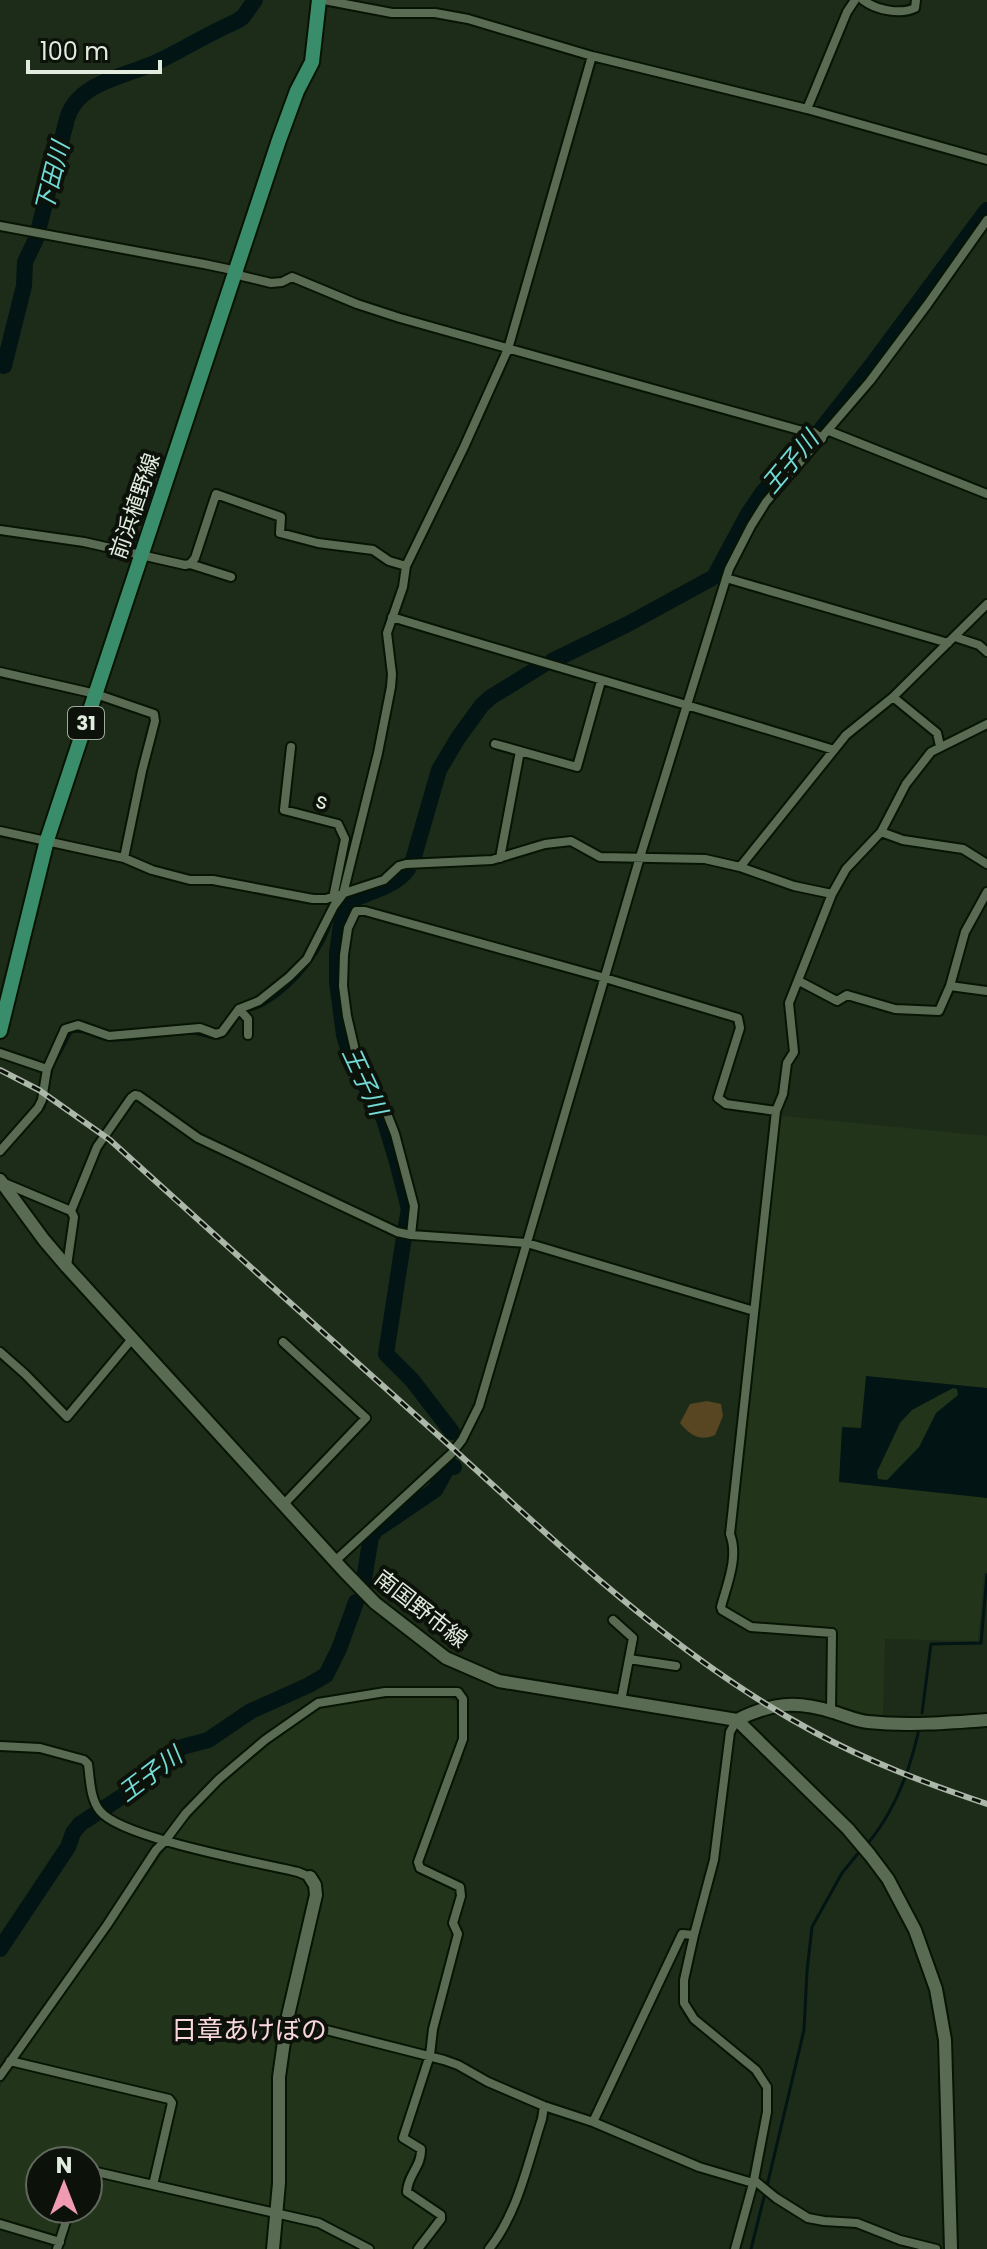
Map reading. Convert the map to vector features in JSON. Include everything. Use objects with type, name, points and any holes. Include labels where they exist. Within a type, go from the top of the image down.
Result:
[{"type":"main road","name":"前浜植野線","points":[[0,1031],[4,996],[47,840],[279,140],[297,91],[312,62],[322,0]]},
{"type":"main road","name":"南国野市線","points":[[1,1181],[67,1267],[335,1561],[385,1611],[446,1658],[499,1681],[737,1720]]},
{"type":"main road","points":[[951,2249],[945,2040],[936,1989],[919,1939],[888,1879],[870,1855],[848,1829],[737,1720],[776,1705],[811,1705],[864,1722],[987,1720]]},
{"type":"main road","points":[[273,2249],[279,2183],[279,2077],[287,2020],[316,1895],[310,1877]]},
{"type":"street","points":[[322,0],[392,13],[435,13],[468,19],[592,56],[807,109],[987,160]]},
{"type":"street","points":[[807,109],[847,12],[855,0]]},
{"type":"street","points":[[863,0],[871,6],[894,11],[909,11],[915,8],[916,0]]},
{"type":"street","points":[[0,1151],[38,1108],[47,1069],[65,1029],[78,1025],[109,1036],[200,1028],[216,1034],[222,1032],[239,1009],[259,1001],[307,959],[334,906],[346,893],[391,687],[392,666],[387,633],[403,587],[406,566],[508,349],[592,56]]},
{"type":"street","points":[[335,1561],[443,1462],[462,1440],[479,1406],[640,857],[726,578],[776,489],[817,436],[829,431],[927,305],[987,220]]},
{"type":"street","points":[[0,226],[237,271],[242,276],[271,283],[285,282],[292,277],[357,304],[817,436]]},
{"type":"street","points":[[829,431],[987,494]]},
{"type":"street","points":[[190,564],[195,558],[216,494],[281,517],[280,533],[318,543],[373,550],[389,561],[406,566]]},
{"type":"street","points":[[0,530],[84,542],[190,564],[231,577]]},
{"type":"street","points":[[726,578],[979,645],[987,652]]},
{"type":"street","points":[[740,867],[846,735],[893,697],[987,604]]},
{"type":"street","points":[[392,617],[834,750]]},
{"type":"street","points":[[0,672],[96,694],[154,714],[124,858]]},
{"type":"street","points":[[495,744],[577,767],[601,681]]},
{"type":"street","points":[[893,697],[937,733],[940,746]]},
{"type":"street","points":[[831,1711],[832,1633],[751,1627],[721,1609],[732,1565],[734,1544],[730,1534],[776,1111],[783,1094],[787,1063],[794,1052],[789,1003],[832,894],[846,869],[881,832],[906,784],[931,752],[987,724]]},
{"type":"street","name":"s","points":[[291,747],[284,810],[338,824],[345,839],[333,898]]},
{"type":"street","points":[[500,858],[520,751]]},
{"type":"street","points":[[0,831],[124,858],[152,870],[190,880],[213,880],[313,899],[333,898],[384,880],[399,866],[406,864],[492,860],[566,841],[600,857],[705,859],[832,894]]},
{"type":"street","points":[[881,832],[898,839],[963,849],[987,864]]},
{"type":"street","points":[[799,981],[837,1001],[847,995],[895,1009],[939,1011],[950,986],[965,932],[987,892]]},
{"type":"street","points":[[346,893],[356,911]]},
{"type":"street","points":[[356,911],[605,978],[738,1018],[740,1028],[718,1098],[726,1104],[776,1111]]},
{"type":"street","points":[[356,911],[348,928],[344,955],[343,986],[347,1016],[357,1059],[384,1106],[395,1134],[414,1206],[411,1235]]},
{"type":"street","points":[[950,986],[987,991]]},
{"type":"street","points":[[239,1009],[248,1019],[248,1035]]},
{"type":"street","points":[[0,1053],[47,1069]]},
{"type":"street","points":[[71,1211],[97,1147],[135,1095],[198,1138],[397,1232],[527,1243],[754,1311]]},
{"type":"street","points":[[1,1181],[71,1211],[74,1217],[67,1267]]},
{"type":"street","points":[[0,1352],[67,1417],[132,1339]]},
{"type":"street","points":[[283,1342],[366,1418],[284,1504]]},
{"type":"street","points":[[613,1620],[633,1638],[621,1701]]},
{"type":"street","points":[[629,1659],[676,1666]]},
{"type":"street","points":[[0,2076],[156,1850],[219,1779],[265,1740],[318,1703],[385,1692],[458,1692],[463,1699],[463,1739],[418,1862],[420,1868],[460,1887],[461,1896],[453,1923],[458,1934],[433,2029],[430,2055],[403,2138],[421,2149],[422,2155],[406,2187],[407,2192],[441,2215],[418,2249]]},
{"type":"street","points":[[735,2249],[754,2182],[767,2112],[767,2087],[756,2070],[694,2019],[684,2003],[684,1980],[714,1860],[730,1732],[737,1720]]},
{"type":"street","points":[[0,1746],[40,1748],[84,1760],[88,1764],[100,1811],[124,1827],[165,1841],[310,1877]]},
{"type":"street","points":[[593,2122],[682,1934],[694,1935]]},
{"type":"street","points":[[287,2020],[430,2055],[544,2106],[593,2122],[699,2167],[754,2182],[808,2218],[857,2223],[900,2240],[936,2249]]},
{"type":"street","points":[[10,2061],[169,2099],[172,2103],[153,2185]]},
{"type":"street","points":[[489,2249],[513,2207],[544,2106]]},
{"type":"street","points":[[104,2174],[319,2223],[369,2249]]},
{"type":"street","points":[[0,2224],[58,2246],[65,2225]]},
{"type":"shaded area","points":[[784,1116],[987,1136],[987,1571],[984,1574],[978,1641],[885,1639],[883,1715],[835,1705],[836,1629],[750,1621],[726,1605],[736,1566],[738,1546],[735,1535],[779,1118]]},
{"type":"shaded area","points":[[866,1376],[987,1388],[987,1498],[839,1482],[842,1427],[861,1428]],"holes":[[[953,1388],[957,1389],[958,1395],[936,1413],[919,1447],[887,1480],[878,1479],[877,1472],[900,1423],[912,1410]]]},
{"type":"shaded area","points":[[707,1401],[721,1404],[723,1416],[715,1435],[700,1437],[680,1423],[690,1404]]},
{"type":"shaded area","points":[[390,1698],[445,1698],[456,1701],[458,1737],[414,1869],[456,1891],[448,1923],[456,1934],[400,2138],[416,2151],[419,2160],[401,2188],[436,2219],[413,2249],[61,2249],[65,2237],[0,2219],[0,2088],[6,2075],[174,1836],[216,1790],[319,1707]]},
{"type":"waterway","name":"下田川","points":[[67,119],[81,96],[93,88],[159,61],[237,21],[255,0]]},
{"type":"waterway","name":"下田川","points":[[38,231],[66,123]]},
{"type":"waterway","name":"王子川","points":[[552,661],[714,577],[763,492],[819,432],[987,210]]},
{"type":"waterway","name":"下田川","points":[[0,365],[4,366],[24,286],[25,262],[37,237]]},
{"type":"waterway","name":"王子川","points":[[413,860],[439,770],[458,738],[491,697],[543,665]]},
{"type":"waterway","name":"王子川","points":[[405,1231],[409,1209],[384,1119],[352,1062],[344,1035],[337,982],[337,953],[342,917],[349,901],[389,885],[408,869]]},
{"type":"waterway","points":[[338,906],[349,901]]},
{"type":"waterway","points":[[21,1134],[44,1107],[52,1068],[71,1032],[112,1040],[192,1033],[222,1037],[242,1013],[265,1004],[299,976],[317,953],[334,913]]},
{"type":"waterway","name":"王子川","points":[[404,1237],[386,1354],[412,1380],[452,1432]]},
{"type":"waterway","name":"王子川","points":[[363,1585],[371,1537],[376,1530],[435,1490],[449,1465],[454,1467]]},
{"type":"waterway","points":[[922,1713],[931,1644],[981,1643],[987,1575]]},
{"type":"waterway","name":"王子川","points":[[0,1949],[80,1824],[132,1790],[182,1747],[208,1740],[251,1711],[326,1675],[356,1602]]},
{"type":"waterway","points":[[868,1843],[878,1831],[900,1789],[919,1729]]},
{"type":"waterway","points":[[767,2186],[804,2030],[812,1927],[842,1873],[860,1851]]},
{"type":"waterway","points":[[751,2249],[765,2193]]},
{"type":"railway","points":[[0,1070],[39,1090],[110,1140],[572,1557],[664,1633],[762,1702],[814,1732],[899,1772],[987,1804]]},
{"type":"district","name":"日章あけぼの","points":[[249,2030]]}]
